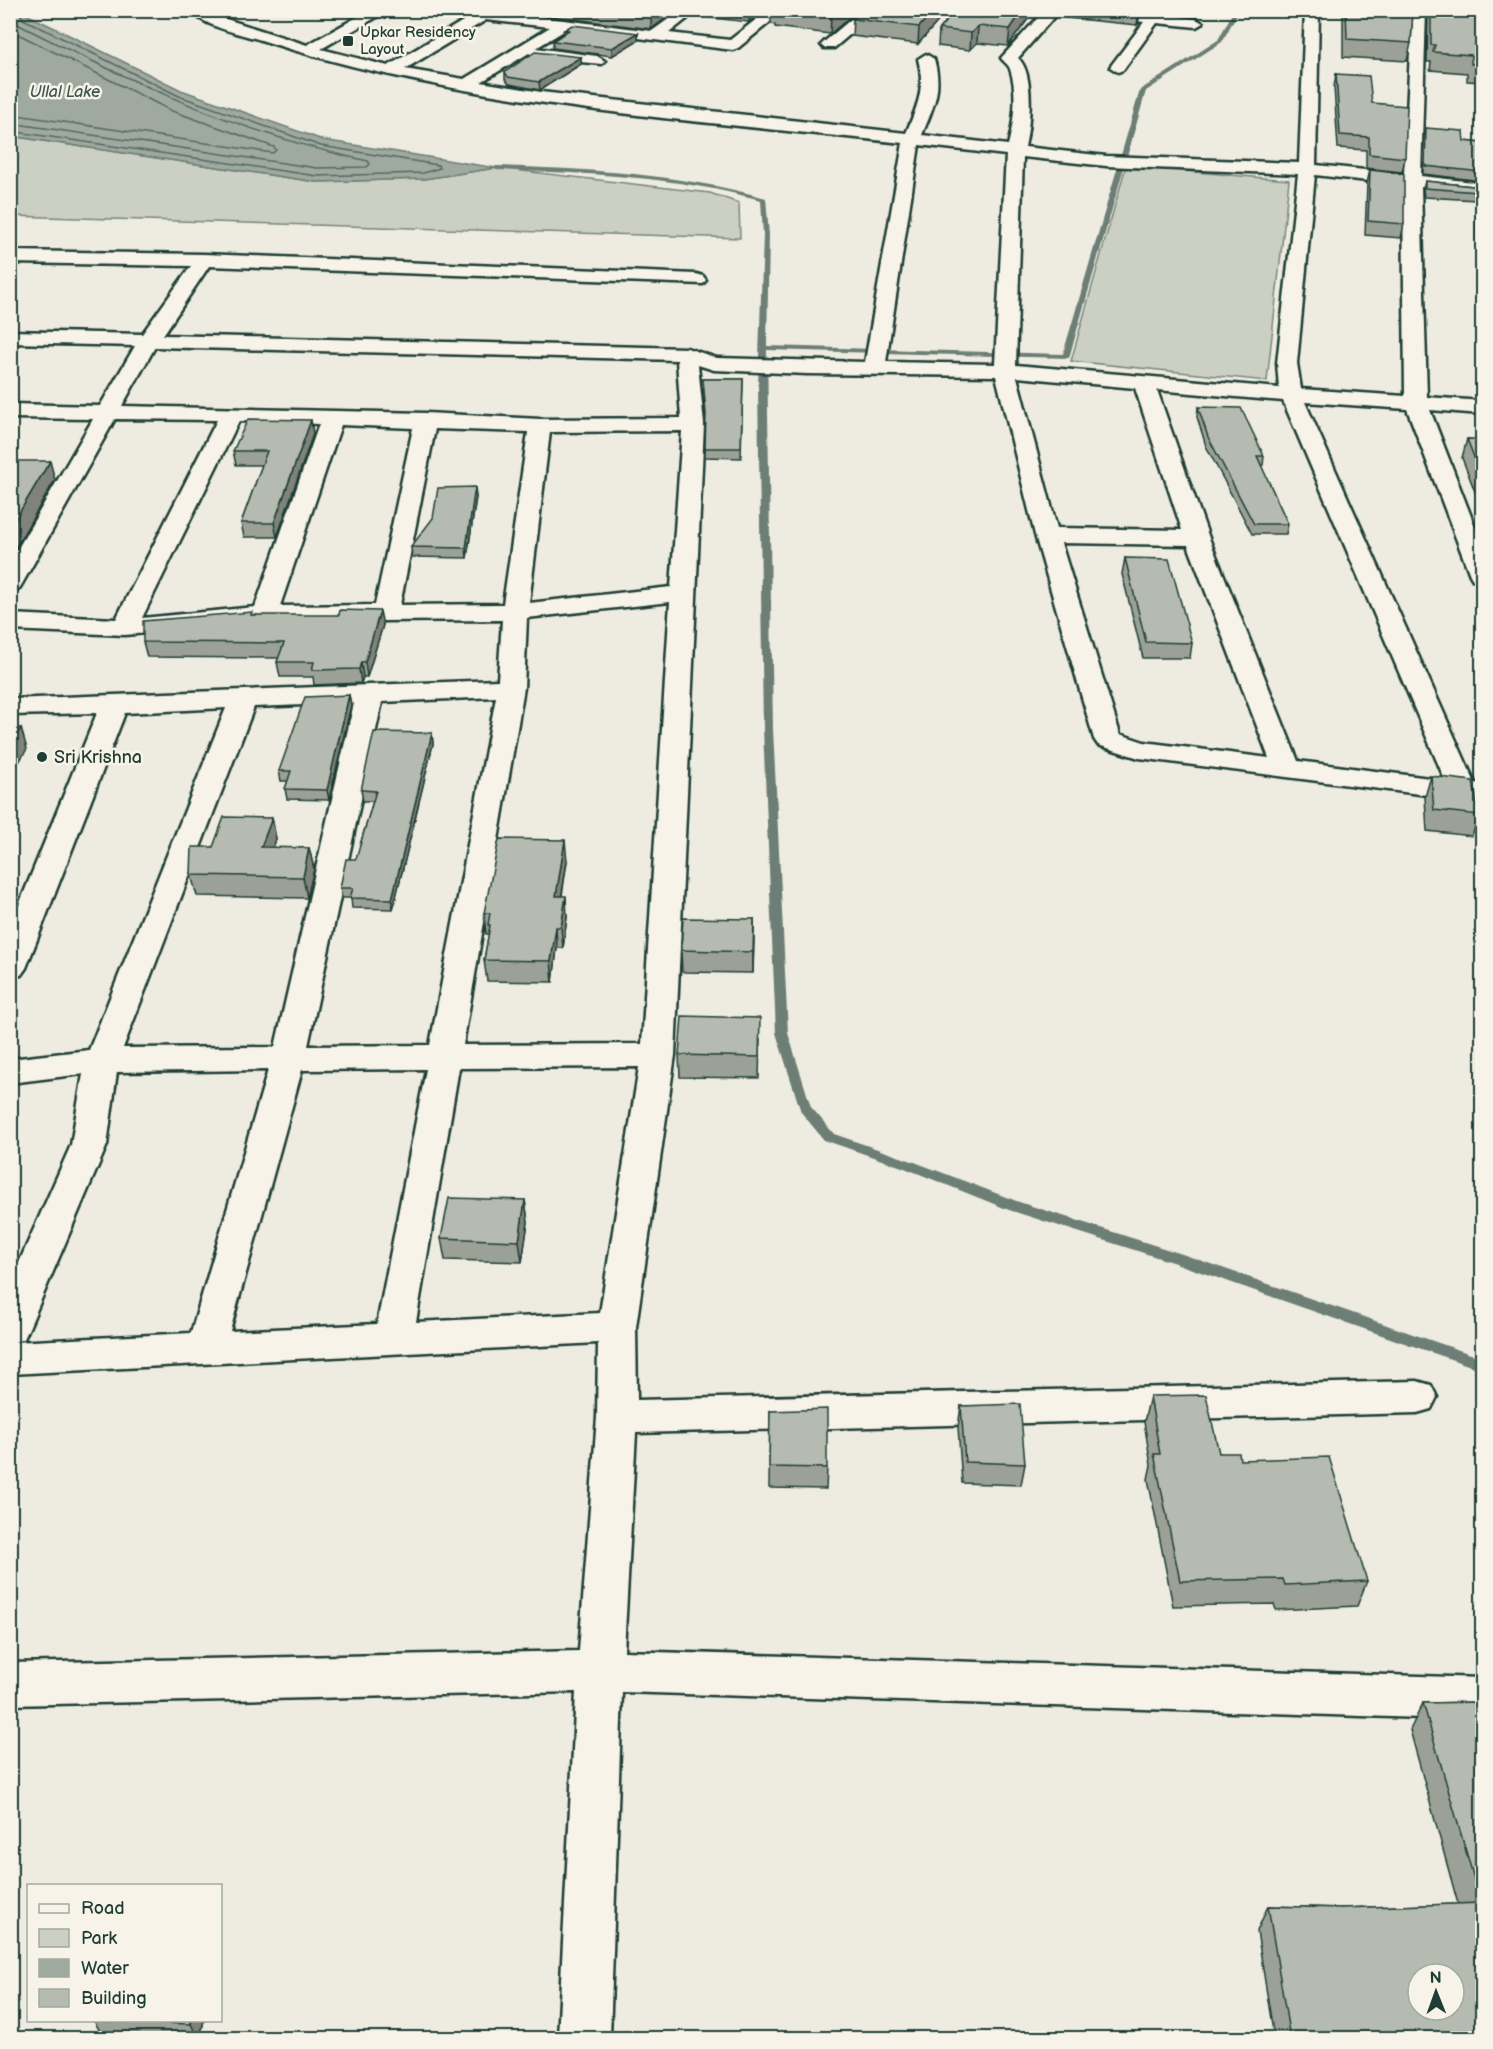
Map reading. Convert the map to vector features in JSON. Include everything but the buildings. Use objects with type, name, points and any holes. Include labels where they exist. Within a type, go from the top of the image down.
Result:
[{"type":"street","points":[[197,10],[234,26],[308,50],[390,70],[541,97],[1106,161],[1307,169],[1482,188]]},
{"type":"street","points":[[308,50],[382,10]]},
{"type":"street","points":[[442,10],[733,45],[778,10]]},
{"type":"street","points":[[655,36],[691,10]]},
{"type":"street","points":[[829,45],[872,10]]},
{"type":"street","points":[[1053,10],[1009,58],[1017,65],[1019,72],[1019,138],[1015,151],[1005,370],[1047,535],[1108,739],[1139,750],[1473,792]]},
{"type":"street","points":[[1080,10],[1196,23]]},
{"type":"street","points":[[1312,10],[1307,169],[1287,363],[1291,395],[1473,792]]},
{"type":"street","points":[[1419,10],[1412,182],[1416,403],[1482,575]]},
{"type":"street","points":[[390,70],[483,15]]},
{"type":"street","points":[[234,26],[251,18]]},
{"type":"street","points":[[1118,67],[1153,18]]},
{"type":"street","points":[[467,84],[566,24]]},
{"type":"street","points":[[521,51],[597,61],[578,73]]},
{"type":"street","points":[[873,369],[912,139],[930,94],[927,51]]},
{"type":"street","points":[[541,97],[560,85]]},
{"type":"street","points":[[10,257],[204,260],[696,280]]},
{"type":"street","points":[[10,584],[148,341],[204,260]]},
{"type":"street","points":[[10,337],[687,354],[714,364],[1005,370],[1143,380],[1291,395],[1482,407]]},
{"type":"street","points":[[584,2038],[600,1671],[617,1417],[617,1327],[658,1055],[693,424],[687,354]]},
{"type":"street","points":[[1143,380],[1197,538],[1287,768]]},
{"type":"street","points":[[10,411],[231,414],[540,426],[693,424]]},
{"type":"street","points":[[125,627],[231,414]]},
{"type":"street","points":[[265,614],[332,418]]},
{"type":"street","points":[[386,614],[426,420]]},
{"type":"street","points":[[394,1338],[511,688],[515,612],[540,426]]},
{"type":"street","points":[[1047,535],[1197,538]]},
{"type":"street","points":[[10,622],[125,627],[265,614],[515,612],[684,593]]},
{"type":"street","points":[[10,707],[114,705],[511,688]]},
{"type":"street","points":[[206,1347],[289,1057],[370,694]]},
{"type":"street","points":[[10,1328],[89,1145],[102,1060],[243,700]]},
{"type":"street","points":[[10,968],[114,705]]},
{"type":"street","points":[[10,1071],[102,1060],[444,1055],[658,1055]]},
{"type":"street","points":[[10,1358],[617,1327]]},
{"type":"street","points":[[617,1417],[1417,1397]]},
{"type":"street","points":[[10,1684],[600,1671],[1482,1699]]},
{"type":"green space","points":[[10,136],[316,182],[424,179],[496,168],[710,193],[739,203],[740,238],[11,216]]},
{"type":"green space","points":[[1126,166],[1289,180],[1267,381],[1071,361]]},
{"type":"water","name":"Ullal Lake","points":[[10,11],[20,11],[181,90],[323,140],[496,168],[424,179],[316,182],[11,136]]},
{"type":"waterway","points":[[763,348],[1066,356],[1143,90],[1220,41],[1237,10]]},
{"type":"waterway","points":[[496,168],[632,174],[699,183],[764,199],[766,235],[763,348]]},
{"type":"waterway","points":[[763,348],[768,729],[782,1033],[805,1109],[829,1137],[907,1164],[1014,1206],[1177,1258],[1482,1364]]},
{"type":"place","name":"Upkar Residency Layout","points":[[348,41]]},
{"type":"place","name":"Sri Krishna","points":[[42,757]]}]
